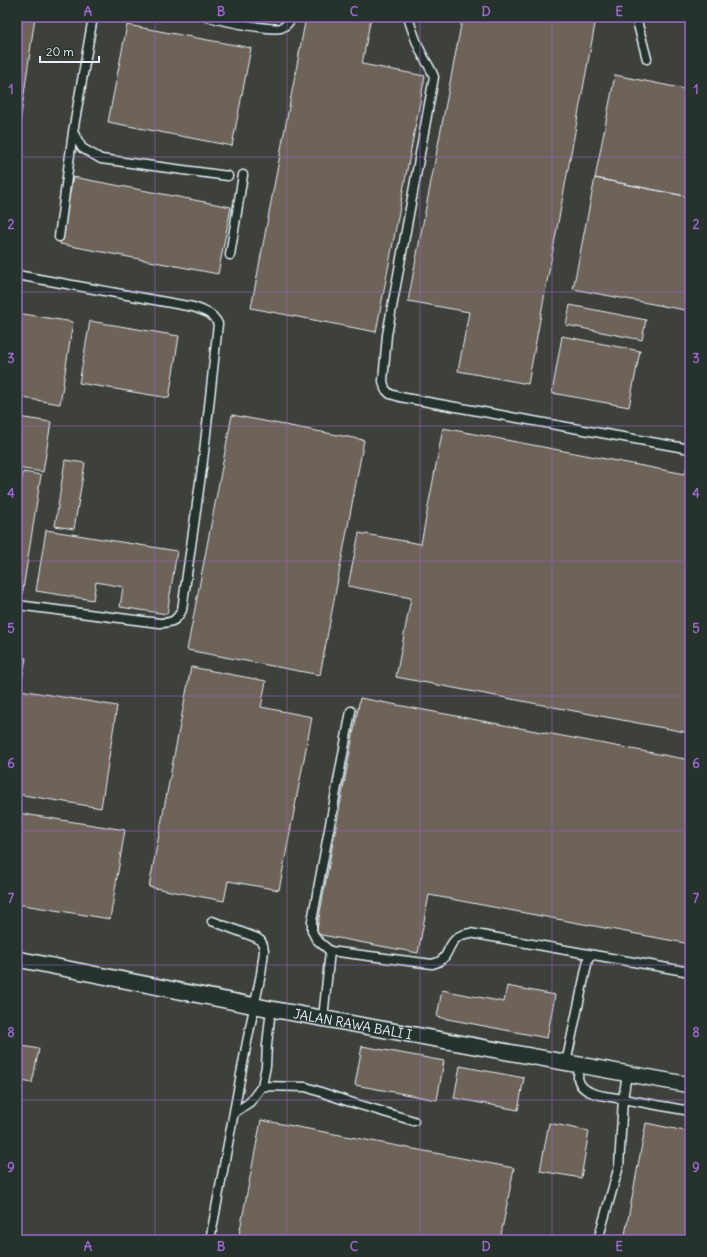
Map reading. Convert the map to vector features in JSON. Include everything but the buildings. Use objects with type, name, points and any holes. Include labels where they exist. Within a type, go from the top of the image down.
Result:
[{"type":"street","name":"JALAN RAWA BALI I","points":[[17,959],[271,1009],[690,1085]]},
{"type":"lane","points":[[59,237],[73,132],[93,17]]},
{"type":"lane","points":[[208,17],[264,28],[281,28],[290,21],[292,17]]},
{"type":"lane","points":[[408,17],[422,54],[434,77],[387,335],[383,381],[385,389],[390,394],[400,398],[690,449]]},
{"type":"lane","points":[[636,17],[647,58]]},
{"type":"lane","points":[[73,132],[82,148],[101,159],[228,176]]},
{"type":"lane","points":[[230,255],[243,175]]},
{"type":"lane","points":[[17,275],[193,307],[211,314],[218,324],[203,461],[182,610],[178,617],[167,623],[159,623],[17,605]]},
{"type":"lane","points":[[351,711],[312,921],[312,931],[316,939],[330,951],[432,964],[440,962],[446,956],[451,944],[459,936],[470,933],[690,972]]},
{"type":"lane","points":[[211,1235],[261,974],[264,951],[261,941],[257,938],[212,921]]},
{"type":"lane","points":[[323,1018],[330,951]]},
{"type":"lane","points":[[589,955],[573,1064],[582,1087],[589,1092],[690,1110]]},
{"type":"lane","points":[[234,1113],[250,1102],[262,1086],[266,1066],[271,1009]]},
{"type":"lane","points":[[598,1240],[620,1166],[623,1099],[627,1074]]},
{"type":"lane","points":[[262,1086],[306,1087],[414,1121]]},
{"type":"shaded area","points":[[17,17],[690,17],[690,1240],[17,1240]]}]
